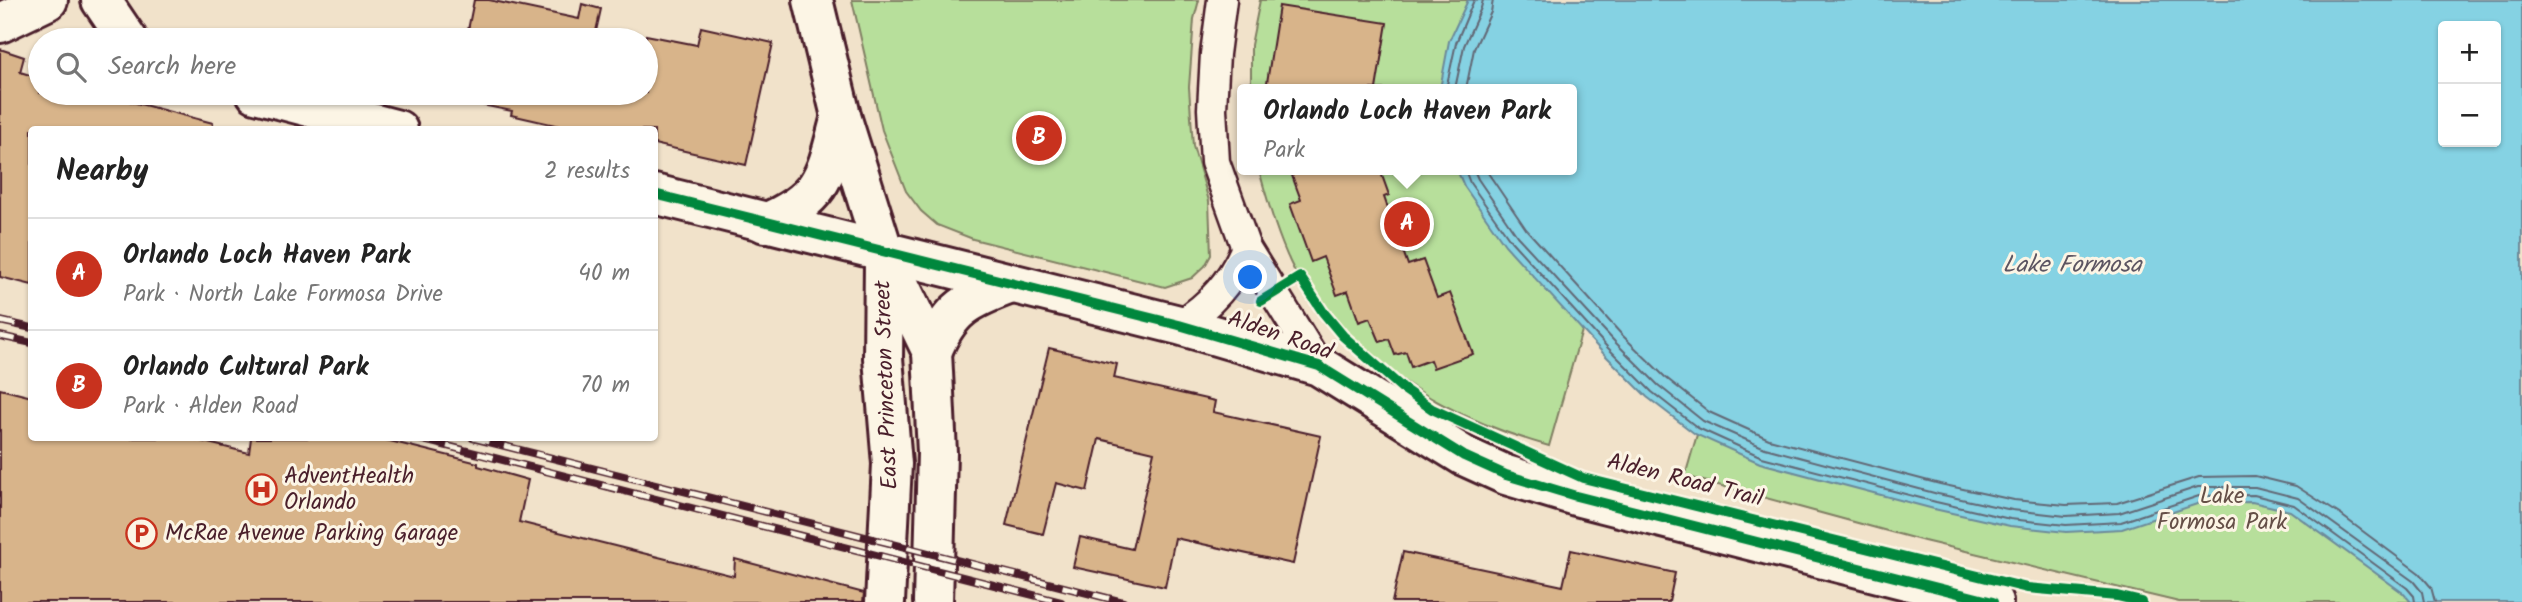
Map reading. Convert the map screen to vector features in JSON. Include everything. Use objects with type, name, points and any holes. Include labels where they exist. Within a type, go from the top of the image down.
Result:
[{"type":"street","points":[[0,23],[48,0]]},
{"type":"street","points":[[101,0],[120,28]]},
{"type":"street","name":"East Princeton Street","points":[[813,0],[841,116],[884,253],[932,352],[937,453],[933,602]]},
{"type":"street","points":[[1222,0],[1212,109],[1216,162],[1246,248],[1319,366]]},
{"type":"street","points":[[302,105],[383,126]]},
{"type":"street","points":[[765,223],[787,214],[809,198],[826,174],[841,116]]},
{"type":"street","name":"Alden Road","points":[[658,195],[1179,325],[1319,366],[1423,433],[1506,475],[1576,496],[1993,602]]},
{"type":"street","points":[[1179,325],[1200,312],[1222,291],[1236,271],[1246,248]]},
{"type":"street","name":"East Princeton Street","points":[[884,253],[883,358],[892,464],[885,602]]},
{"type":"street","points":[[932,352],[941,330],[954,314],[981,294],[1011,284]]},
{"type":"green space","points":[[852,0],[1199,0],[1194,19],[1189,87],[1193,146],[1209,201],[1211,255],[1205,266],[1192,278],[1165,287],[973,239],[937,225],[921,211],[906,191],[882,130]]},
{"type":"green space","points":[[1260,0],[1541,0],[1512,84],[1251,84],[1251,45]]},
{"type":"green space","points":[[1260,175],[1522,175],[1595,285],[1549,446],[1467,417],[1418,390],[1372,357],[1327,316],[1302,285],[1271,210]]},
{"type":"green space","name":"Lake Formosa Park","points":[[1716,369],[2222,419],[2522,602],[2179,602],[1924,541],[1685,476]]},
{"type":"water","name":"Lake Formosa","points":[[1468,0],[2522,0],[2522,602],[2411,602],[2403,593],[2290,511],[2252,502],[2200,503],[2122,529],[2066,532],[2010,526],[1760,463],[1695,434],[1647,397],[1603,353],[1505,245],[1459,175],[1577,175],[1577,84],[1441,84],[1449,41]]},
{"type":"building","points":[[474,0],[489,0],[579,19],[582,4],[601,9],[597,28],[468,28]]},
{"type":"building","points":[[1279,6],[1387,23],[1377,84],[1267,84]]},
{"type":"building","points":[[701,27],[773,43],[746,165],[658,145],[658,126],[559,126],[482,105],[658,105],[658,37],[697,45]]},
{"type":"building","points":[[0,49],[24,57],[20,72],[28,74],[28,105],[144,105],[213,123],[213,126],[28,126],[28,284],[0,277]]},
{"type":"building","points":[[1292,175],[1382,175],[1389,195],[1384,197],[1408,265],[1423,260],[1437,298],[1450,293],[1473,354],[1433,368],[1430,360],[1411,367],[1406,352],[1395,355],[1389,339],[1380,342],[1370,318],[1359,322],[1348,291],[1337,295],[1323,257],[1311,262],[1290,204],[1301,200]]},
{"type":"building","points":[[1049,348],[1117,364],[1114,378],[1215,401],[1213,412],[1321,436],[1293,564],[1175,538],[1165,587],[1073,567],[1080,537],[1132,549],[1154,452],[1099,439],[1087,491],[1056,483],[1043,534],[1006,525]]},
{"type":"building","name":"AdventHealth Orlando","points":[[0,389],[28,396],[28,441],[200,441],[249,453],[251,441],[390,441],[478,463],[478,466],[528,480],[519,522],[734,576],[735,559],[864,593],[863,602],[0,602]]},
{"type":"building","points":[[1571,550],[1675,573],[1669,602],[1392,602],[1403,552],[1563,586]]},
{"type":"railway","points":[[0,321],[28,327]]},
{"type":"railway","points":[[0,336],[28,342]]},
{"type":"railway","points":[[428,441],[1061,602]]},
{"type":"railway","points":[[485,441],[1123,602]]},
{"type":"cycle path","points":[[658,195],[1179,325],[1319,366],[1464,456],[1506,475],[1576,496],[1993,602]]},
{"type":"cycle path","name":"Alden Road Trail","points":[[1261,301],[1300,277],[1343,336],[1402,388],[1432,409],[1583,478],[2027,588],[2117,596],[2142,602]]},
{"type":"place","name":"Orlando Cultural Park","points":[[1039,138]]},
{"type":"place","name":"Orlando Loch Haven Park","points":[[1407,224]]},
{"type":"place","name":"AdventHealth Orlando","points":[[261,490]]},
{"type":"place","name":"McRae Avenue Parking Garage","points":[[142,534]]}]
